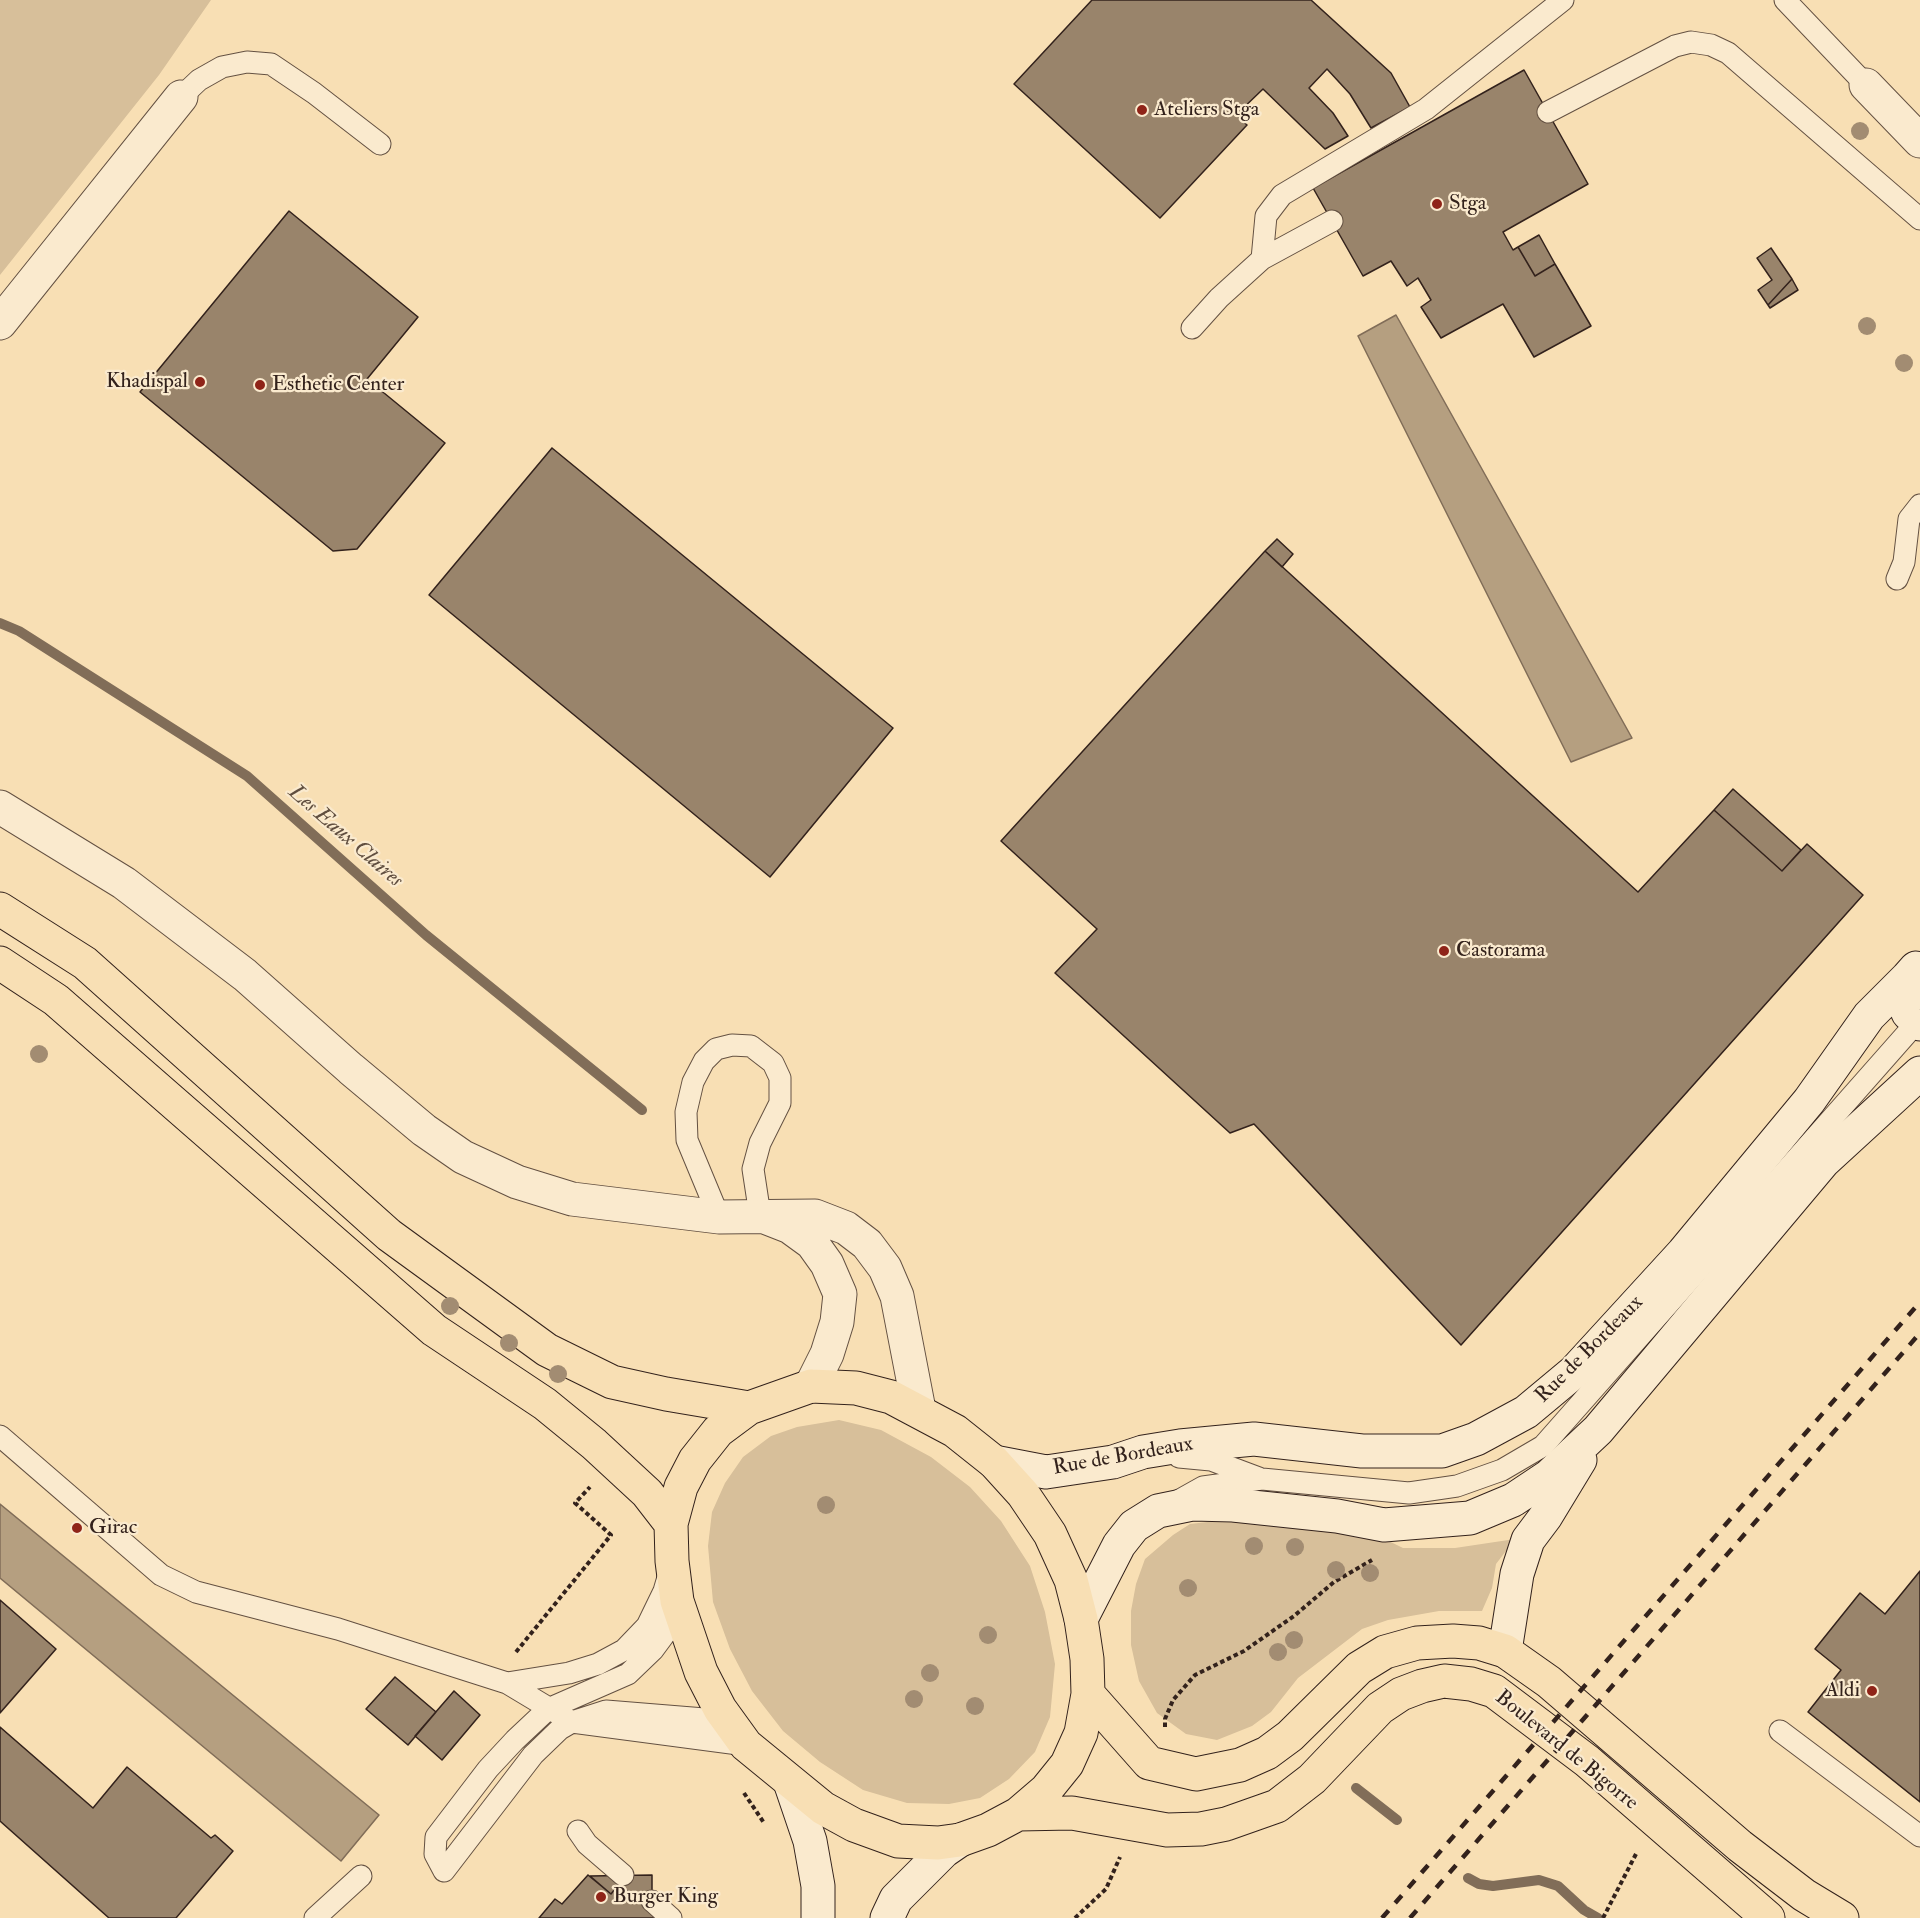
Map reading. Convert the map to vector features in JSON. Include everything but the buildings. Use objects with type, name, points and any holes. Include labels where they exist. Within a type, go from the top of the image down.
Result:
[{"type":"main road","points":[[1866,85],[1920,141]]},
{"type":"main road","points":[[0,322],[182,98]]},
{"type":"main road","points":[[0,807],[124,883],[228,961],[405,1115],[463,1157],[517,1182],[572,1199],[719,1217],[815,1216],[846,1228],[867,1244],[885,1268],[897,1296],[919,1410]]},
{"type":"main road","points":[[0,909],[85,963],[389,1235],[547,1350],[612,1382],[666,1395],[749,1408]]},
{"type":"main road","points":[[0,963],[56,1000],[434,1330],[545,1404],[612,1460],[646,1493],[671,1524]]},
{"type":"main road","points":[[1914,971],[1904,989],[1904,1001],[1908,1013],[1918,1023]]},
{"type":"main road","name":"Rue de Bordeaux","points":[[994,1462],[1046,1472],[1113,1462],[1143,1452],[1254,1439],[1362,1451],[1442,1451],[1476,1439],[1526,1412],[1574,1372],[1683,1253],[1809,1101],[1869,1016],[1914,971]]},
{"type":"main road","points":[[1081,1618],[1119,1545],[1134,1526],[1158,1511],[1191,1504],[1233,1505],[1337,1516],[1384,1525],[1470,1518],[1513,1500],[1549,1476],[1598,1430],[1824,1161],[1920,1073]]},
{"type":"main road","points":[[760,1215],[790,1227],[812,1243],[827,1264],[840,1294],[837,1323],[827,1354],[811,1386]]},
{"type":"main road","points":[[811,1386],[856,1388],[891,1397],[955,1431],[994,1462],[1023,1494],[1050,1534],[1071,1580],[1088,1659],[1088,1694],[1081,1733],[1067,1764],[1046,1790],[1018,1814],[988,1830],[960,1840],[938,1843],[898,1841],[854,1825],[823,1808],[791,1785],[737,1733],[701,1672],[677,1601],[672,1561],[671,1524],[681,1487],[695,1460],[718,1431],[749,1408],[811,1386]]},
{"type":"main road","points":[[1505,1651],[1517,1574],[1528,1540],[1546,1516],[1598,1430]]},
{"type":"main road","name":"Boulevard de Bigorre","points":[[1088,1694],[1149,1763],[1196,1774],[1240,1765],[1267,1753],[1290,1736],[1359,1668],[1385,1652],[1417,1643],[1453,1641],[1479,1643],[1505,1651],[1549,1682],[1740,1846],[1804,1895],[1842,1918]]},
{"type":"main road","name":"Boulevard de Bigorre","points":[[1018,1814],[1072,1813],[1167,1830],[1201,1829],[1227,1824],[1277,1806],[1312,1779],[1380,1708],[1401,1694],[1444,1681],[1471,1684],[1494,1691],[1587,1761],[1653,1821],[1768,1918]]},
{"type":"main road","points":[[791,1785],[810,1841],[818,1886],[818,1918]]},
{"type":"main road","points":[[887,1918],[896,1899],[945,1851],[960,1840]]},
{"type":"lane","points":[[1262,259],[1266,216],[1282,195],[1426,109],[1563,0]]},
{"type":"lane","points":[[1785,0],[1866,85]]},
{"type":"lane","points":[[1548,112],[1675,46],[1691,42],[1711,45],[1728,53],[1920,219]]},
{"type":"lane","points":[[182,98],[199,80],[222,67],[247,62],[271,64],[314,93],[380,144]]},
{"type":"lane","points":[[1192,328],[1219,298],[1262,259],[1332,221]]},
{"type":"lane","points":[[1897,579],[1904,562],[1909,519],[1920,506]]},
{"type":"lane","points":[[1158,1511],[1203,1487],[1262,1479],[1409,1493],[1457,1486],[1502,1470],[1543,1446],[1918,1023]]},
{"type":"lane","points":[[719,1217],[687,1140],[686,1112],[693,1082],[704,1061],[717,1048],[732,1045],[751,1046],[773,1063],[780,1078],[780,1103],[760,1143],[753,1169],[760,1215]]},
{"type":"lane","points":[[0,1436],[161,1575],[196,1592],[338,1629],[507,1683],[572,1722],[737,1733]]},
{"type":"lane","points":[[1143,1452],[1210,1460],[1262,1479]]},
{"type":"lane","points":[[507,1683],[569,1673],[598,1664],[624,1650],[646,1626],[664,1592],[672,1561]]},
{"type":"lane","points":[[677,1601],[670,1627],[653,1650],[628,1674],[548,1709],[488,1769],[436,1837],[435,1854],[444,1871],[533,1755],[560,1729],[572,1722],[606,1711],[737,1733]]},
{"type":"lane","points":[[1780,1731],[1920,1836]]},
{"type":"lane","points":[[578,1831],[587,1844],[623,1875]]},
{"type":"lane","points":[[315,1918],[361,1876]]},
{"type":"lane","points":[[652,1901],[671,1918]]},
{"type":"path","points":[[507,1683],[517,1647],[611,1535],[575,1503],[612,1460]]},
{"type":"path","points":[[1603,1918],[1653,1821]]},
{"type":"path","points":[[1075,1918],[1106,1889],[1136,1823]]},
{"type":"shaded area","points":[[0,0],[211,0],[159,75],[0,275]]},
{"type":"shaded area","points":[[1396,315],[1632,738],[1571,762],[1358,336]]},
{"type":"shaded area","points":[[839,1420],[881,1430],[931,1457],[970,1487],[1001,1521],[1030,1566],[1045,1612],[1055,1664],[1050,1717],[1035,1752],[1009,1779],[980,1798],[949,1804],[907,1803],[863,1790],[820,1762],[783,1731],[752,1691],[730,1649],[713,1602],[708,1546],[712,1512],[725,1483],[743,1457],[771,1436],[797,1427]]},
{"type":"shaded area","points":[[0,1504],[379,1815],[341,1861],[0,1578]]},
{"type":"shaded area","points":[[1242,1518],[1358,1526],[1403,1548],[1455,1548],[1515,1539],[1496,1564],[1492,1588],[1482,1611],[1439,1611],[1388,1620],[1362,1629],[1298,1678],[1271,1712],[1252,1726],[1217,1740],[1186,1734],[1157,1713],[1139,1681],[1131,1645],[1131,1611],[1136,1584],[1145,1559],[1173,1535],[1190,1524]]},
{"type":"waterway","name":"Les Eaux Claires","points":[[0,623],[19,631],[247,776],[426,935],[642,1110]]},
{"type":"waterway","name":"Les Eaux Claires","points":[[1356,1788],[1397,1820]]},
{"type":"waterway","name":"Les Eaux Claires","points":[[1468,1878],[1479,1884],[1493,1886],[1539,1880],[1558,1886],[1584,1910],[1598,1918]]},
{"type":"railway","points":[[1382,1918],[1920,1302]]},
{"type":"railway","points":[[1410,1918],[1920,1333]]},
{"type":"place","name":"Ateliers Stga","points":[[1142,110]]},
{"type":"place","name":"Stga","points":[[1437,204]]},
{"type":"place","name":"Khadispal","points":[[200,382]]},
{"type":"place","name":"Esthetic Center","points":[[260,385]]},
{"type":"place","name":"Castorama","points":[[1444,951]]},
{"type":"place","name":"Girac","points":[[77,1528]]},
{"type":"place","name":"Aldi","points":[[1872,1691]]},
{"type":"place","name":"Burger King","points":[[601,1897]]}]
